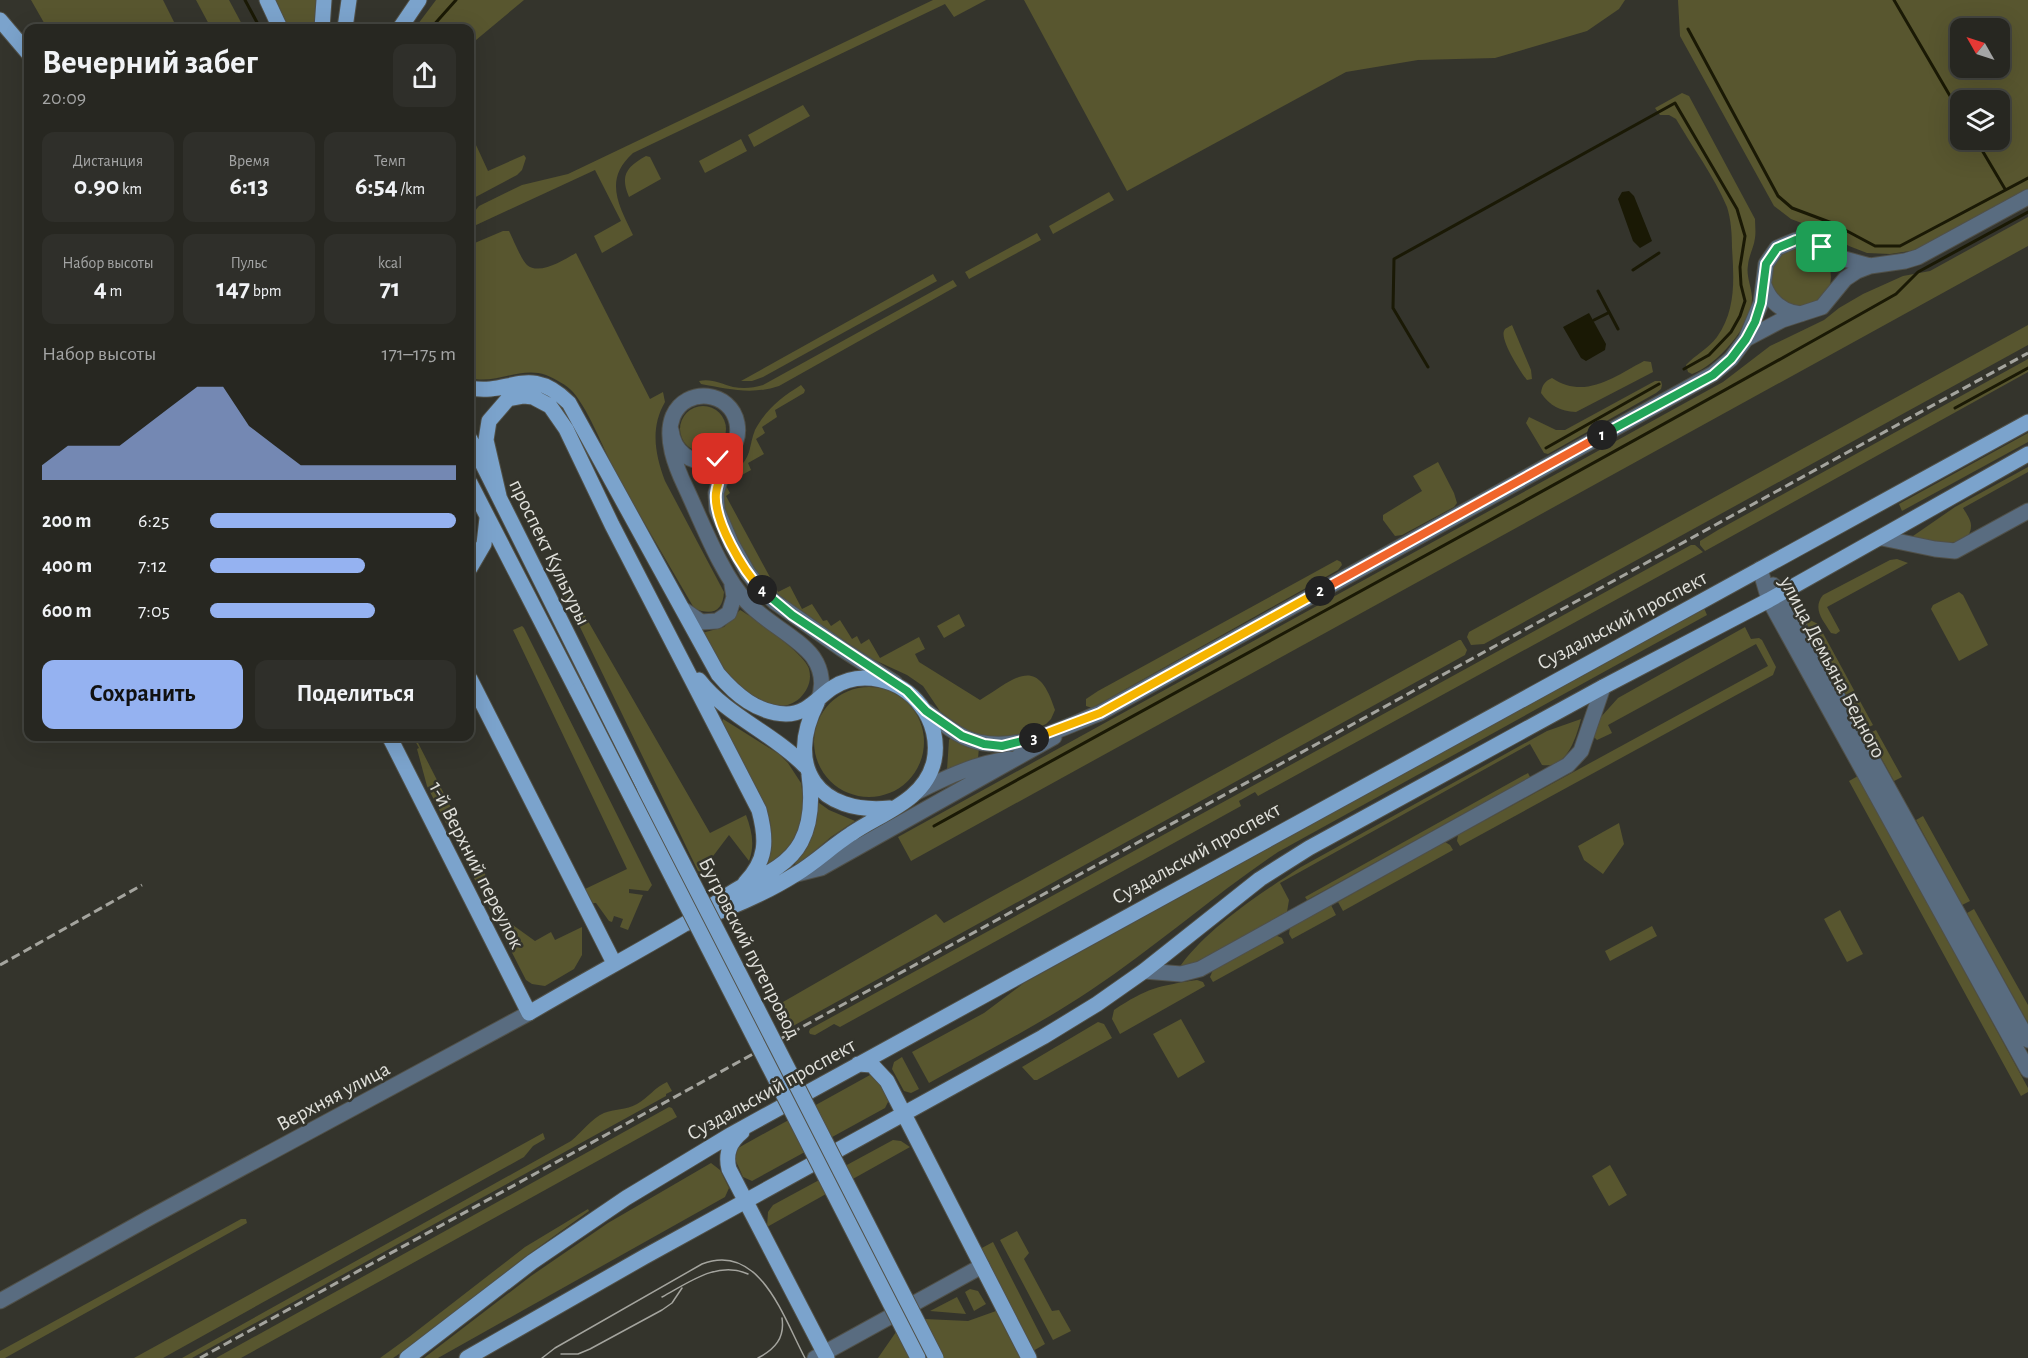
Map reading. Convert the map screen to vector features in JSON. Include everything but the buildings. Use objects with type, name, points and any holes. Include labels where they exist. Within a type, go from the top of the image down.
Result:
[{"type":"main road","points":[[267,0],[278,24]]},
{"type":"main road","points":[[322,24],[324,0]]},
{"type":"main road","points":[[346,24],[349,0]]},
{"type":"main road","points":[[403,24],[419,0]]},
{"type":"main road","points":[[0,20],[24,48]]},
{"type":"main road","points":[[474,388],[486,389],[527,382],[541,384],[557,391],[569,403],[718,674],[729,687],[758,708],[788,714],[805,710],[832,688],[852,679],[872,677],[907,691],[926,711],[933,727],[936,744],[934,762],[927,778],[917,792],[893,808],[873,810],[854,808],[836,800],[821,789],[807,770],[782,744],[720,702],[705,688],[681,656]]},
{"type":"main road","points":[[499,496],[486,440],[489,421],[508,399],[533,397],[550,406],[566,429],[612,525],[759,810],[764,843],[761,862],[741,887]]},
{"type":"main road","name":"Суздальский проспект","points":[[407,1358],[532,1262],[670,1170],[858,1064],[2028,422]]},
{"type":"main road","name":"проспект Культуры","points":[[474,447],[592,685]]},
{"type":"main road","points":[[467,1358],[745,1201],[1043,1037],[1097,1004],[1144,971],[1260,879],[1309,848],[1603,687],[1775,597],[2028,454]]},
{"type":"main road","name":"проспект Культуры","points":[[474,491],[577,691]]},
{"type":"main road","points":[[474,561],[484,544],[487,518]]},
{"type":"main road","name":"Бугровский путепровод","points":[[592,685],[936,1358]]},
{"type":"main road","points":[[474,687],[614,963]]},
{"type":"main road","name":"Бугровский путепровод","points":[[577,691],[918,1358]]},
{"type":"main road","points":[[807,770],[804,737],[818,700]]},
{"type":"main road","name":"1-й Верхний переулок","points":[[391,741],[529,1013]]},
{"type":"main road","name":"Верхняя улица","points":[[529,1013],[685,924],[741,887],[753,883],[777,868],[790,857],[801,842],[811,810],[807,770]]},
{"type":"main road","name":"Верхняя улица","points":[[685,924],[734,908],[797,874],[850,834],[893,808]]},
{"type":"main road","points":[[858,1064],[878,1068],[887,1081],[1029,1358]]},
{"type":"main road","points":[[754,1122],[734,1139],[729,1147],[729,1169],[822,1356]]},
{"type":"street","points":[[1746,339],[1782,320],[1822,307],[1828,302],[1835,289],[1851,275],[1870,266],[1917,257],[2028,197]]},
{"type":"street","points":[[926,711],[966,738],[984,744],[1002,746],[1021,743],[1104,711],[1713,375],[1731,359],[1746,339],[1755,322],[1764,285],[1766,264],[1772,253],[1783,244],[1796,240],[1810,241],[1848,261],[1870,266]]},
{"type":"street","points":[[1827,251],[1836,265],[1835,289]]},
{"type":"street","points":[[1764,285],[1771,300],[1777,306],[1792,313],[1801,314]]},
{"type":"street","points":[[684,610],[701,622],[717,621],[729,613],[734,597],[732,585],[676,467],[671,430],[673,417],[685,402],[703,395],[716,398],[731,409],[737,421],[737,434],[716,493],[717,510],[731,543],[748,573],[760,588],[792,615],[907,691]]},
{"type":"street","points":[[671,430],[677,448],[692,460],[712,461],[729,452]]},
{"type":"street","points":[[1882,538],[1956,551],[2028,511]]},
{"type":"street","name":"улица Демьяна Бедного","points":[[1760,569],[2028,1070]]},
{"type":"street","points":[[732,585],[762,617],[799,644],[813,658],[821,674],[822,691],[818,700]]},
{"type":"street","name":"улица Демьяна Бедного","points":[[1775,597],[2028,1040]]},
{"type":"street","points":[[1144,971],[1181,974],[1200,969],[1568,765],[1581,751],[1603,687]]},
{"type":"street","points":[[797,874],[821,868],[1043,745],[1074,723]]},
{"type":"street","points":[[917,792],[952,775],[985,763],[1019,758]]},
{"type":"street","name":"Верхняя улица","points":[[0,1301],[529,1013]]},
{"type":"street","points":[[822,1356],[982,1266]]},
{"type":"shaded area","points":[[31,0],[163,0],[175,24],[45,24]]},
{"type":"shaded area","points":[[196,0],[229,0],[242,24],[209,24]]},
{"type":"shaded area","points":[[272,0],[317,0],[315,24],[284,24]]},
{"type":"shaded area","points":[[436,0],[524,0],[474,42],[474,24],[418,24]]},
{"type":"shaded area","points":[[933,0],[986,0],[954,17],[945,4],[633,153],[618,173],[616,193],[633,235],[602,253],[594,236],[621,221],[595,170],[474,226],[474,212],[479,206],[522,185],[568,174]]},
{"type":"shaded area","points":[[1024,0],[1625,0],[1619,9],[1587,31],[1495,58],[1418,60],[1346,72],[1127,191]]},
{"type":"shaded area","points":[[1678,0],[2028,0],[2028,190],[1917,250],[1890,254],[1867,253],[1849,246],[1828,233],[1791,219],[1774,206],[1680,36]]},
{"type":"shaded area","points":[[1682,93],[1689,96],[1755,219],[1754,241],[1748,269],[1752,297],[1747,320],[1732,343],[1722,353],[1692,374],[1688,372],[1686,365],[1717,337],[1728,316],[1732,294],[1732,238],[1727,207],[1710,173],[1676,119],[1669,115],[1660,115],[1655,108]]},
{"type":"shaded area","points":[[803,105],[810,116],[754,147],[748,135]]},
{"type":"shaded area","points":[[741,139],[747,151],[705,173],[699,161]]},
{"type":"shaded area","points":[[474,141],[488,171],[524,155],[526,158],[522,170],[517,175],[474,198]]},
{"type":"shaded area","points":[[646,156],[650,157],[661,179],[629,197],[625,178],[629,168]]},
{"type":"shaded area","points":[[1629,191],[1634,196],[1652,241],[1640,248],[1633,241],[1618,199],[1622,192]]},
{"type":"shaded area","points":[[1109,192],[1114,200],[1053,234],[1049,226]]},
{"type":"shaded area","points":[[2028,217],[2028,246],[911,861],[898,837],[1723,382],[1770,346],[1824,320],[1863,294],[1903,276],[1930,271]]},
{"type":"shaded area","points":[[503,231],[509,231],[527,265],[539,269],[576,253],[650,399],[663,392],[665,402],[660,412],[656,431],[659,461],[665,481],[724,592],[721,604],[715,611],[706,612],[694,608],[618,477],[585,410],[570,389],[553,378],[536,373],[474,379],[474,243]]},
{"type":"shaded area","points":[[1037,233],[1041,240],[969,279],[965,272]]},
{"type":"shaded area","points":[[1801,247],[1818,252],[1826,260],[1831,277],[1826,294],[1818,302],[1801,307],[1784,302],[1776,294],[1771,277],[1776,260],[1784,252]]},
{"type":"shaded area","points":[[933,274],[937,281],[763,377],[752,381],[741,381]]},
{"type":"shaded area","points":[[953,280],[957,286],[779,386],[769,389],[740,390],[701,384],[699,381],[712,381],[741,388],[763,385]]},
{"type":"shaded area","points":[[1589,313],[1606,344],[1605,350],[1586,361],[1581,358],[1563,327]]},
{"type":"shaded area","points":[[1512,325],[1531,370],[1532,379],[1527,380],[1524,376],[1505,341],[1504,331]]},
{"type":"shaded area","points":[[2028,325],[2028,345],[1484,644],[1471,645],[1467,637],[1469,632]]},
{"type":"shaded area","points":[[2028,359],[2028,372],[1705,551],[1700,545],[1700,541],[1718,530]]},
{"type":"shaded area","points":[[1644,361],[1651,362],[1653,372],[1576,412],[1556,407],[1541,393],[1544,384],[1552,378],[1576,387],[1588,387],[1610,379]]},
{"type":"shaded area","points":[[1655,381],[1661,381],[1662,385],[1656,393],[1548,454],[1544,453],[1526,423],[1529,417],[1556,430],[1565,430]]},
{"type":"shaded area","points":[[801,385],[805,390],[804,393],[775,410],[777,417],[762,427],[765,433],[756,439],[764,454],[748,463],[751,470],[725,484],[730,493],[726,496],[778,592],[790,586],[802,609],[812,604],[823,621],[827,620],[831,626],[840,620],[852,639],[857,636],[861,644],[869,639],[880,658],[919,637],[925,649],[915,654],[919,662],[980,700],[1014,679],[1033,676],[1041,681],[1055,710],[1046,724],[1013,739],[973,735],[946,720],[923,686],[907,675],[855,651],[816,627],[756,577],[719,508],[724,480],[745,461],[755,430],[764,416],[781,399]]},
{"type":"shaded area","points":[[708,406],[720,412],[725,420],[725,438],[720,446],[712,451],[698,452],[690,449],[683,442],[680,424],[683,416],[690,409]]},
{"type":"shaded area","points":[[2028,433],[2028,442],[1902,511],[1899,504]]},
{"type":"shaded area","points":[[1438,462],[1457,503],[1454,507],[1402,535],[1395,536],[1383,520],[1383,515],[1422,491],[1413,476]]},
{"type":"shaded area","points":[[2028,467],[2028,472],[1963,508],[1971,525],[1964,539],[1957,542],[1938,543],[1912,539],[1913,536],[1955,507]]},
{"type":"shaded area","points":[[1691,545],[1695,545],[1703,552],[1258,796],[1255,792],[1239,801],[1241,806],[840,1027],[834,1024],[815,1035],[810,1034],[810,1029]]},
{"type":"shaded area","points":[[1897,559],[1908,563],[1827,607],[1840,631],[1836,634],[1831,633],[1819,610],[1818,605],[1823,595],[1890,560]]},
{"type":"shaded area","points":[[1337,560],[1342,565],[1338,570],[1092,708],[1086,706],[1086,699],[1098,691]]},
{"type":"shaded area","points":[[554,562],[710,833],[746,815],[752,838],[749,861],[729,835],[701,872],[698,871],[550,565]]},
{"type":"shaded area","points":[[1959,592],[1963,595],[1988,645],[1959,661],[1931,609],[1933,605]]},
{"type":"shaded area","points":[[1704,608],[1707,615],[1278,852],[1091,990],[1031,1027],[929,1083],[912,1052],[984,1013],[1024,983]]},
{"type":"shaded area","points":[[740,610],[778,637],[806,663],[810,681],[800,698],[789,704],[778,706],[767,704],[745,691],[716,661],[702,633],[724,627]]},
{"type":"shaded area","points":[[959,614],[965,626],[944,638],[937,626]]},
{"type":"shaded area","points":[[1810,620],[1818,624],[1873,725],[1865,729],[1805,621]]},
{"type":"shaded area","points":[[522,626],[652,885],[648,891],[629,889],[629,893],[643,895],[628,930],[620,927],[623,919],[614,916],[612,922],[609,921],[596,903],[593,903],[585,889],[627,869],[513,630]]},
{"type":"shaded area","points":[[1745,627],[1751,639],[1762,640],[1776,667],[1773,675],[1460,846],[1457,841],[1458,835],[1768,666],[1756,644],[1608,725],[1612,733],[1597,740],[1594,737],[1600,718],[1618,698]]},
{"type":"shaded area","points":[[1459,640],[1467,650],[1465,655],[793,1026],[788,1027],[776,1006],[936,914],[944,923]]},
{"type":"shaded area","points":[[869,687],[890,691],[908,703],[920,721],[924,742],[920,763],[908,781],[890,793],[869,797],[848,793],[830,781],[818,763],[814,742],[818,721],[830,703],[848,691]]},
{"type":"shaded area","points":[[723,719],[779,754],[801,783],[805,809],[798,840],[771,866],[768,864],[772,842],[770,821],[722,723]]},
{"type":"shaded area","points":[[1581,719],[1569,751],[1558,762],[1542,765],[1530,744],[1280,883],[1289,900],[1287,912],[1196,962],[1183,967],[1181,965],[1221,924],[1301,867],[1547,731]]},
{"type":"shaded area","points":[[1876,730],[1902,777],[1894,781],[1868,734]]},
{"type":"shaded area","points":[[952,736],[979,747],[978,759],[947,770],[949,740]]},
{"type":"shaded area","points":[[415,741],[417,741],[510,923],[535,941],[551,932],[555,940],[582,927],[582,955],[574,969],[545,986],[532,984],[526,980],[427,786],[417,749],[419,748]]},
{"type":"shaded area","points":[[1528,773],[1530,777],[1307,900],[1305,897]]},
{"type":"shaded area","points":[[1858,776],[2028,1088],[2028,1092],[2021,1096],[1849,781]]},
{"type":"shaded area","points":[[815,800],[829,810],[855,821],[831,837],[797,866],[793,861]]},
{"type":"shaded area","points":[[1923,816],[1970,901],[1962,905],[1916,820]]},
{"type":"shaded area","points":[[1619,823],[1624,844],[1603,874],[1584,860],[1578,846]]},
{"type":"shaded area","points":[[1445,842],[1453,850],[1343,911],[1338,902]]},
{"type":"shaded area","points":[[1331,905],[1336,915],[1292,939],[1289,934],[1290,927]]},
{"type":"shaded area","points":[[1974,909],[2028,1005],[2028,1023],[1967,913]]},
{"type":"shaded area","points":[[1840,910],[1863,954],[1847,962],[1824,919]]},
{"type":"shaded area","points":[[1652,926],[1657,936],[1610,961],[1605,951]]},
{"type":"shaded area","points":[[1275,935],[1282,938],[1284,943],[1213,982],[1210,977],[1213,970]]},
{"type":"shaded area","points":[[1197,980],[1203,982],[1205,986],[1120,1034],[1112,1019],[1114,1010],[1153,989]]},
{"type":"shaded area","points":[[1181,1019],[1205,1062],[1178,1078],[1153,1034]]},
{"type":"shaded area","points":[[1098,1022],[1104,1024],[1112,1038],[1037,1080],[1034,1080],[1022,1067]]},
{"type":"shaded area","points":[[902,1057],[919,1089],[911,1093],[904,1091],[892,1069],[894,1062]]},
{"type":"shaded area","points":[[870,1075],[879,1082],[889,1100],[885,1108],[752,1181],[743,1177],[735,1159],[738,1148]]},
{"type":"shaded area","points":[[667,1082],[672,1091],[666,1096],[192,1358],[182,1358],[571,1141],[600,1115],[637,1104]]},
{"type":"shaded area","points":[[669,1107],[677,1117],[241,1358],[216,1358]]},
{"type":"shaded area","points":[[543,1133],[545,1139],[533,1146],[524,1157],[163,1358],[134,1358]]},
{"type":"shaded area","points":[[893,1140],[901,1141],[910,1147],[767,1227],[768,1212],[773,1205]]},
{"type":"shaded area","points":[[711,1163],[720,1170],[729,1188],[725,1197],[438,1358],[424,1358],[531,1276],[608,1223]]},
{"type":"shaded area","points":[[1610,1165],[1627,1195],[1609,1206],[1592,1176]]},
{"type":"shaded area","points":[[588,1209],[589,1211],[525,1257],[414,1344],[393,1358],[380,1358],[525,1247]]},
{"type":"shaded area","points":[[241,1219],[246,1219],[247,1223],[5,1358],[0,1358],[0,1351]]},
{"type":"shaded area","points":[[1017,1231],[1029,1253],[1024,1259],[1052,1311],[1059,1310],[1071,1331],[1053,1340],[1000,1240]]},
{"type":"shaded area","points":[[993,1242],[1045,1344],[1033,1351],[980,1249]]},
{"type":"shaded area","points":[[970,1289],[978,1291],[986,1304],[974,1311],[965,1292]]},
{"type":"shaded area","points":[[957,1297],[966,1314],[930,1311]]},
{"type":"shaded area","points":[[996,1311],[1020,1358],[943,1358],[924,1319],[968,1321]]},
{"type":"shaded area","points":[[896,1332],[910,1358],[878,1358]]},
{"type":"waterway","points":[[245,0],[258,24]]},
{"type":"waterway","points":[[435,24],[456,0]]},
{"type":"waterway","points":[[1894,0],[1950,96]]},
{"type":"waterway","points":[[1688,29],[1778,196],[1792,208],[1832,223],[1875,246],[1900,246],[2028,178]]},
{"type":"waterway","points":[[1428,367],[1393,308],[1394,259],[1675,103],[1737,209],[1745,236],[1740,267],[1745,301],[1740,316],[1731,332],[1709,355],[1684,369]]},
{"type":"waterway","points":[[1982,150],[2005,189]]},
{"type":"waterway","points":[[934,826],[1776,362],[1896,294],[1918,272],[2028,212]]},
{"type":"waterway","points":[[1633,270],[1659,253]]},
{"type":"waterway","points":[[1598,291],[1618,329]]},
{"type":"waterway","points":[[1594,320],[1608,313]]},
{"type":"waterway","points":[[1955,408],[2028,368]]},
{"type":"waterway","points":[[1546,448],[1659,384]]},
{"type":"tram line","points":[[542,1358],[555,1348],[702,1264],[722,1260],[740,1264],[755,1273],[778,1305],[805,1358]]},
{"type":"tram line","points":[[662,1297],[714,1271],[737,1270],[748,1274]]},
{"type":"tram line","points":[[561,1354],[578,1354],[590,1349],[662,1310],[672,1303],[682,1288]]},
{"type":"tram line","points":[[758,1358],[778,1342],[782,1331],[782,1318]]},
{"type":"railway","points":[[200,1358],[2028,353]]},
{"type":"railway","points":[[0,965],[142,885]]},
{"type":"route","points":[[718,459],[729,452],[716,493],[717,510],[731,543],[748,573],[760,588],[792,615],[907,691],[926,711],[951,730],[984,744],[1002,746],[1021,743],[1100,713],[1713,375],[1731,359],[1755,322],[1761,303],[1764,271],[1772,253],[1783,244],[1796,240],[1810,241],[1822,247]]}]
